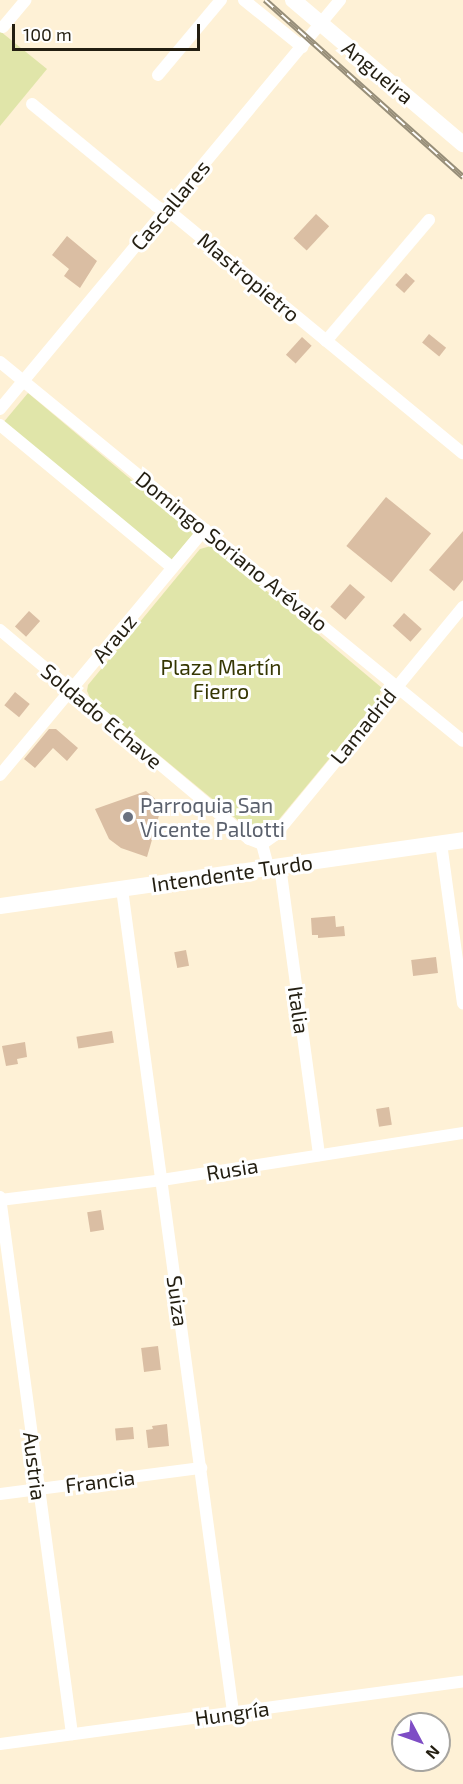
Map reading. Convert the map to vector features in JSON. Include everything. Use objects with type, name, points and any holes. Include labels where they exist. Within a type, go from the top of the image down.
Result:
[{"type":"street","points":[[3,27],[26,0]]},
{"type":"street","points":[[158,75],[221,0]]},
{"type":"street","points":[[244,0],[302,47]]},
{"type":"street","name":"Angueira","points":[[293,0],[463,144]]},
{"type":"street","name":"Cascallares","points":[[0,409],[340,0]]},
{"type":"street","name":"Mastropietro","points":[[32,104],[165,211],[175,216],[463,453]]},
{"type":"street","points":[[326,341],[429,220]]},
{"type":"street","name":"Domingo Soriano Arévalo","points":[[0,362],[463,741]]},
{"type":"street","points":[[0,426],[173,568]]},
{"type":"street","name":"Arauz","points":[[0,775],[205,529]]},
{"type":"street","name":"Lamadrid","points":[[262,844],[275,835],[463,607]]},
{"type":"street","name":"Soldado Echave","points":[[0,630],[249,839],[262,844]]},
{"type":"street","name":"Intendente Turdo","points":[[0,906],[463,840]]},
{"type":"street","points":[[441,843],[463,1003]]},
{"type":"street","name":"Italia","points":[[262,844],[274,867],[319,1155]]},
{"type":"street","name":"Suiza","points":[[122,889],[233,1712]]},
{"type":"street","name":"Rusia","points":[[0,1199],[162,1180],[463,1133]]},
{"type":"street","name":"Austria","points":[[0,1199],[72,1734]]},
{"type":"street","name":"Francia","points":[[0,1494],[201,1468]]},
{"type":"street","name":"Hungría","points":[[0,1744],[463,1681]]},
{"type":"green space","points":[[0,31],[47,69],[0,126]]},
{"type":"green space","points":[[28,393],[194,532],[167,565],[0,426]]},
{"type":"green space","name":"Plaza Martín Fierro","points":[[211,546],[382,688],[377,701],[271,829],[263,834],[251,831],[90,698],[87,691],[88,685],[200,549]]},
{"type":"building","points":[[316,214],[329,226],[307,250],[293,238]]},
{"type":"building","points":[[67,236],[97,261],[80,288],[64,276],[69,269],[52,255]]},
{"type":"building","points":[[406,273],[415,281],[404,293],[395,285]]},
{"type":"building","points":[[429,334],[446,348],[439,356],[422,343]]},
{"type":"building","points":[[302,337],[312,346],[296,364],[286,355]]},
{"type":"building","points":[[386,497],[431,534],[391,582],[346,546]]},
{"type":"building","points":[[463,531],[463,580],[454,591],[429,570]]},
{"type":"building","points":[[350,584],[365,597],[345,620],[330,607]]},
{"type":"building","points":[[29,611],[40,621],[26,637],[15,627]]},
{"type":"building","points":[[404,613],[422,629],[410,642],[393,626]]},
{"type":"building","points":[[15,692],[30,704],[19,717],[4,705]]},
{"type":"building","points":[[49,729],[56,729],[78,748],[67,761],[53,748],[35,768],[24,759]]},
{"type":"building","name":"Parroquia San Vicente Pallotti","points":[[146,791],[162,805],[147,857],[121,848],[109,839],[95,809]]},
{"type":"building","points":[[335,916],[336,927],[344,926],[345,936],[318,938],[318,935],[312,935],[311,918]]},
{"type":"building","points":[[186,950],[189,966],[177,968],[174,952]]},
{"type":"building","points":[[436,957],[438,973],[413,976],[411,960]]},
{"type":"building","points":[[112,1031],[114,1043],[78,1048],[76,1037]]},
{"type":"building","points":[[25,1042],[27,1057],[17,1059],[18,1064],[6,1066],[2,1046]]},
{"type":"building","points":[[389,1107],[392,1125],[379,1127],[376,1109]]},
{"type":"building","points":[[101,1210],[104,1230],[90,1232],[87,1212]]},
{"type":"building","points":[[158,1346],[161,1370],[144,1372],[141,1348]]},
{"type":"building","points":[[167,1424],[169,1446],[148,1448],[146,1430],[153,1429],[152,1426]]},
{"type":"building","points":[[133,1427],[134,1439],[116,1441],[115,1429]]},
{"type":"railway","points":[[265,0],[463,177]]},
{"type":"place","name":"Parroquia San Vicente Pallotti","points":[[128,817]]}]
